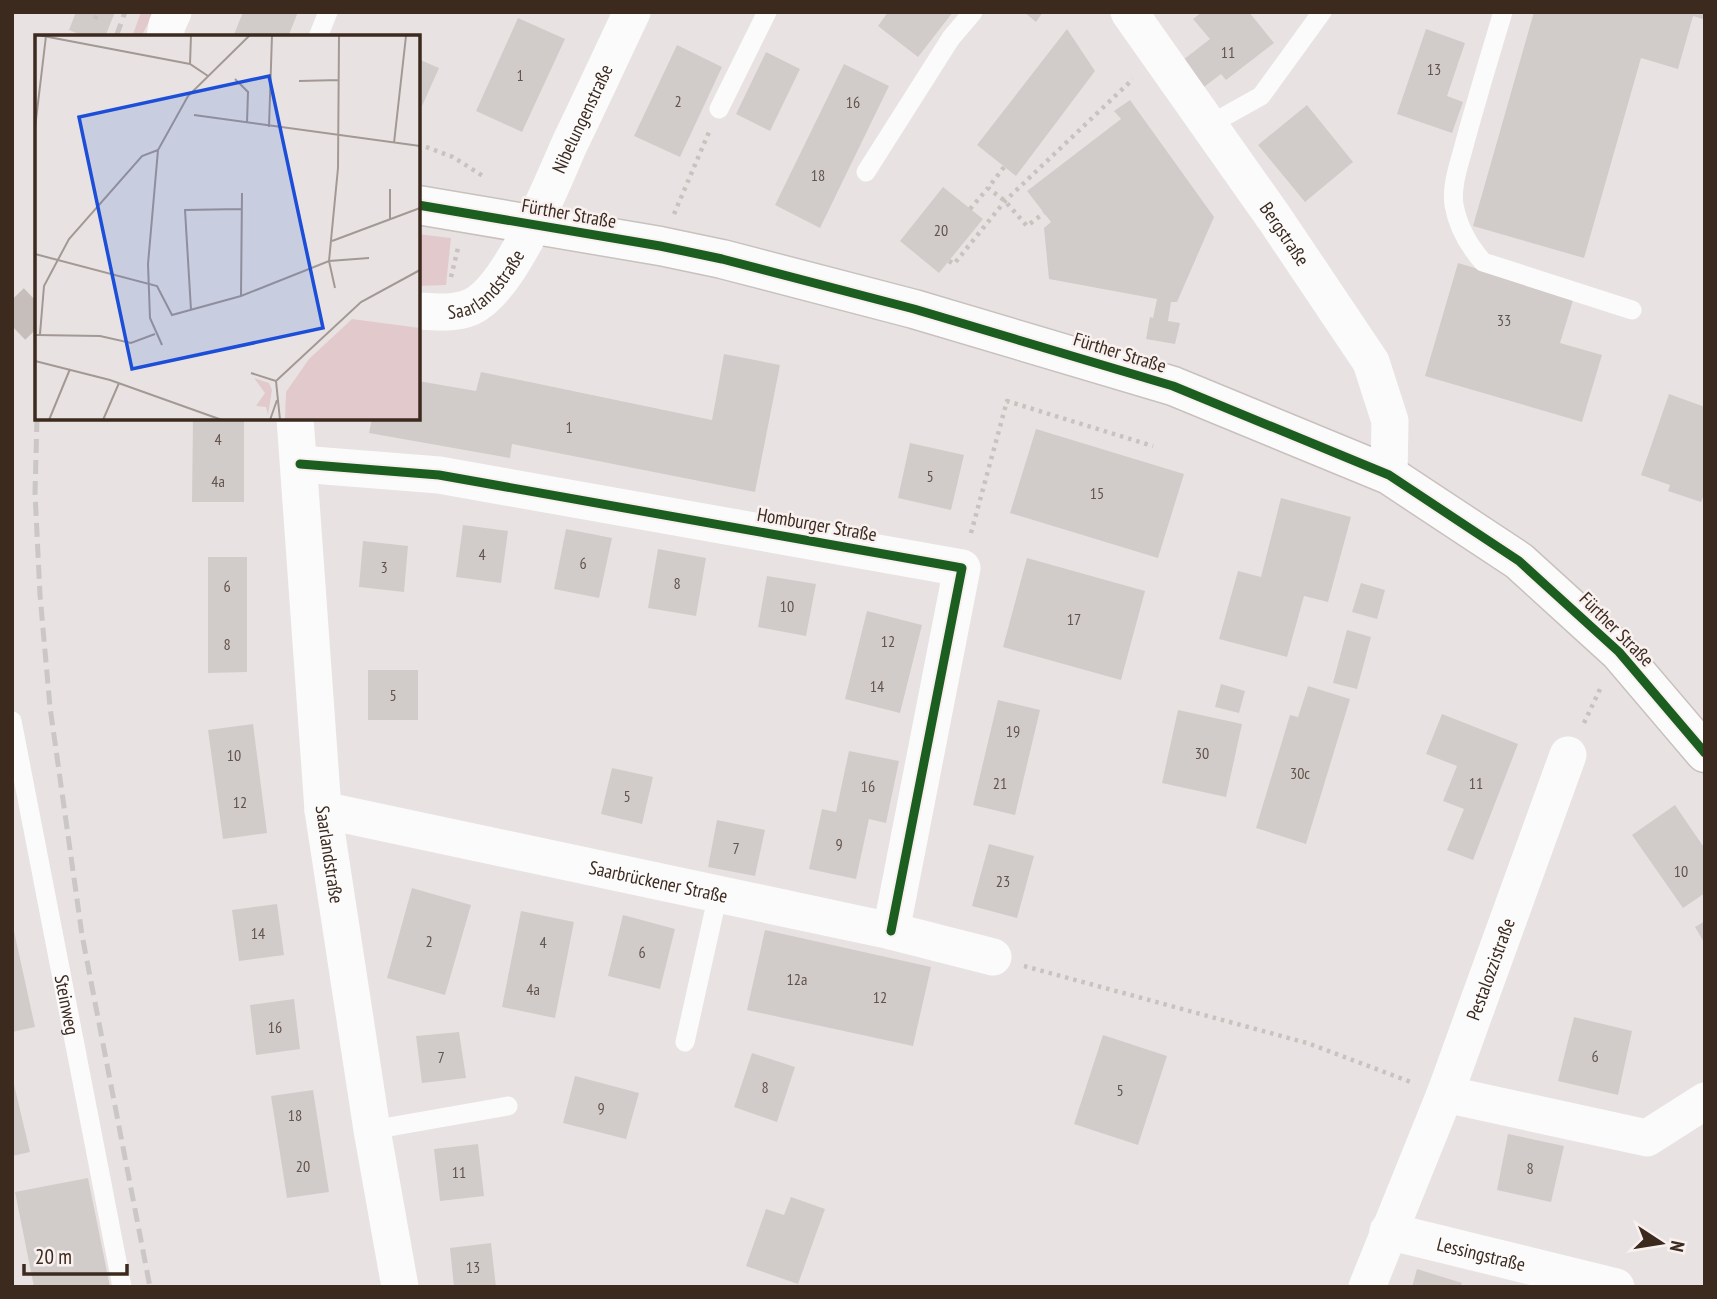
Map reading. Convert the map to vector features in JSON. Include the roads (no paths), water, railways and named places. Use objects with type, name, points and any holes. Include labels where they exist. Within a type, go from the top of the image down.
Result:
[{"type":"main road","name":"Fürther Straße","points":[[420,205],[660,246],[735,262],[914,309],[1173,386],[1389,475],[1519,561],[1619,652],[1705,753]]},
{"type":"street","points":[[166,35],[173,12]]},
{"type":"street","name":"Nibelungenstraße","points":[[533,224],[632,12]]},
{"type":"street","name":"Bergstraße","points":[[1129,12],[1275,219],[1371,362],[1390,421],[1389,475]]},
{"type":"street","name":"Saarlandstraße","points":[[420,312],[449,312],[472,306],[504,275],[533,224]]},
{"type":"street","name":"Saarlandstraße","points":[[295,420],[323,810],[372,1130],[400,1287]]},
{"type":"street","name":"Homburger Straße","points":[[300,464],[439,475],[962,568],[891,931]]},
{"type":"street","name":"Pestalozzistraße","points":[[1367,1287],[1445,1094],[1568,755]]},
{"type":"street","name":"Saarbrückener Straße","points":[[323,810],[891,931],[993,957]]},
{"type":"street","points":[[1445,1094],[1647,1138],[1705,1101]]},
{"type":"street","name":"Lessingstraße","points":[[1388,1231],[1616,1287]]},
{"type":"lane","points":[[319,35],[328,12]]},
{"type":"lane","points":[[719,109],[766,12]]},
{"type":"lane","points":[[866,172],[951,38],[973,12]]},
{"type":"lane","points":[[1209,125],[1261,96],[1322,12]]},
{"type":"lane","points":[[1503,12],[1454,186],[1454,205],[1462,230],[1472,250],[1483,262],[1632,310]]},
{"type":"lane","name":"Steinweg","points":[[12,721],[122,1287]]},
{"type":"lane","points":[[685,1042],[718,894]]},
{"type":"lane","points":[[372,1130],[508,1106]]},
{"type":"tunnel","points":[[12,326],[35,304]]},
{"type":"railway","points":[[117,35],[125,12]]},
{"type":"railway","points":[[37,420],[35,493],[40,595],[50,707],[82,935],[150,1287]]}]
